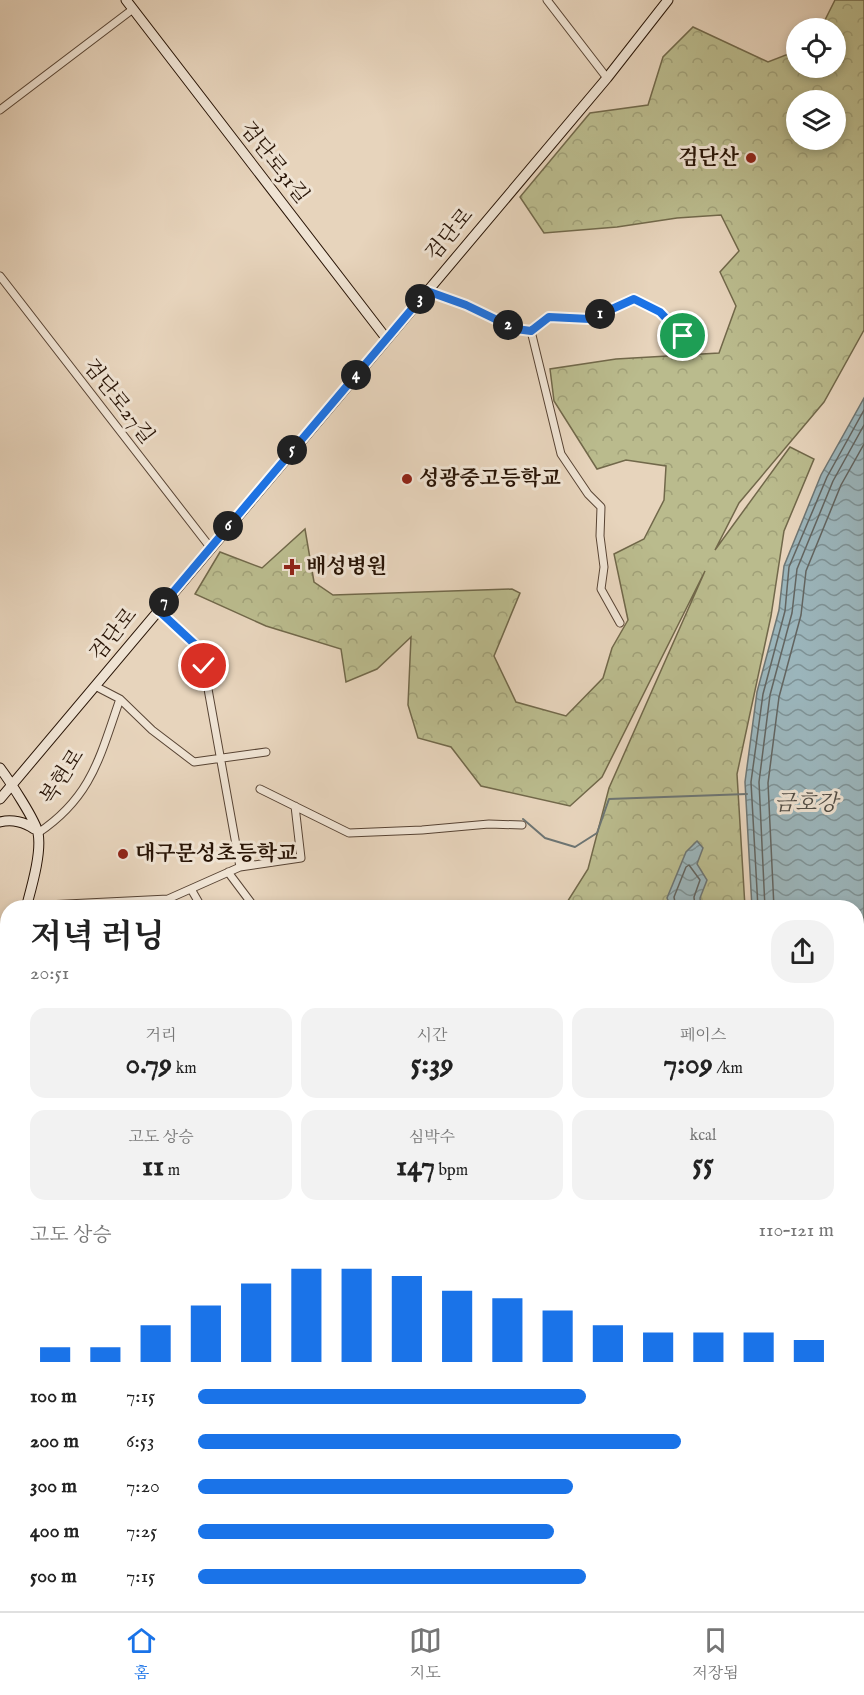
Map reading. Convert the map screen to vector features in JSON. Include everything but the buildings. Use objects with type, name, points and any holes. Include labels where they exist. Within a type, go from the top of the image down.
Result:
[{"type":"main road","name":"검단로31길","points":[[126,0],[387,338]]},
{"type":"main road","name":"검단로","points":[[0,798],[606,78],[668,0]]},
{"type":"main road","name":"복현로","points":[[0,768],[39,833],[36,870],[28,900]]},
{"type":"main road","points":[[0,822],[7,820],[27,824],[39,833]]},
{"type":"street","points":[[547,0],[606,78]]},
{"type":"street","points":[[0,110],[133,9]]},
{"type":"street","name":"검단로27길","points":[[0,276],[210,547]]},
{"type":"street","points":[[427,291],[466,305],[516,329],[531,331],[549,317],[590,319],[634,299],[660,312],[683,336]]},
{"type":"street","points":[[531,331],[561,454],[588,494],[601,507],[600,536],[604,567],[601,589],[620,622]]},
{"type":"street","points":[[158,610],[201,650],[240,867]]},
{"type":"street","name":"검단로","points":[[95,686],[120,699],[152,730],[194,762],[266,752]]},
{"type":"street","name":"복현로","points":[[39,833],[58,820],[75,801],[95,771],[120,699]]},
{"type":"street","points":[[260,789],[350,833],[489,824],[522,825]]},
{"type":"street","points":[[171,900],[240,867],[301,858],[295,806]]},
{"type":"street","points":[[228,872],[249,900]]},
{"type":"street","points":[[191,889],[197,900]]},
{"type":"green space","points":[[835,0],[864,0],[864,330],[824,402],[739,503],[715,550],[790,447],[814,459],[784,531],[771,616],[737,774],[745,900],[568,900],[588,869],[609,788],[705,571],[602,777],[570,806],[481,786],[451,747],[418,738],[408,705],[411,637],[377,669],[346,682],[341,649],[266,626],[195,594],[220,552],[262,568],[305,529],[314,582],[333,595],[512,589],[520,593],[494,656],[516,702],[566,716],[603,678],[612,648],[628,620],[614,554],[644,539],[664,500],[666,466],[626,460],[597,469],[554,401],[550,369],[616,359],[719,353],[736,306],[720,272],[739,251],[721,215],[544,233],[520,197],[590,113],[648,105],[663,57],[693,27],[768,62],[786,55],[786,78],[846,78],[846,18],[826,18]]},
{"type":"water","name":"금호강","points":[[864,398],[864,900],[752,900],[745,782],[757,692],[779,610],[784,566],[821,475]]},
{"type":"water","points":[[697,841],[703,848],[697,864],[707,880],[700,900],[668,900],[667,898],[686,852]]},
{"type":"waterway","points":[[523,819],[545,838],[575,847],[597,833],[609,799],[747,794]]},
{"type":"place","name":"검단산","points":[[751,158]]},
{"type":"place","name":"성광중고등학교","points":[[407,479]]},
{"type":"place","name":"배성병원","points":[[292,567]]},
{"type":"place","name":"대구문성초등학교","points":[[123,854]]},
{"type":"route","points":[[204,666],[201,650],[158,610],[427,291],[466,305],[516,329],[531,331],[549,317],[590,319],[634,299],[660,312],[683,336]]}]
